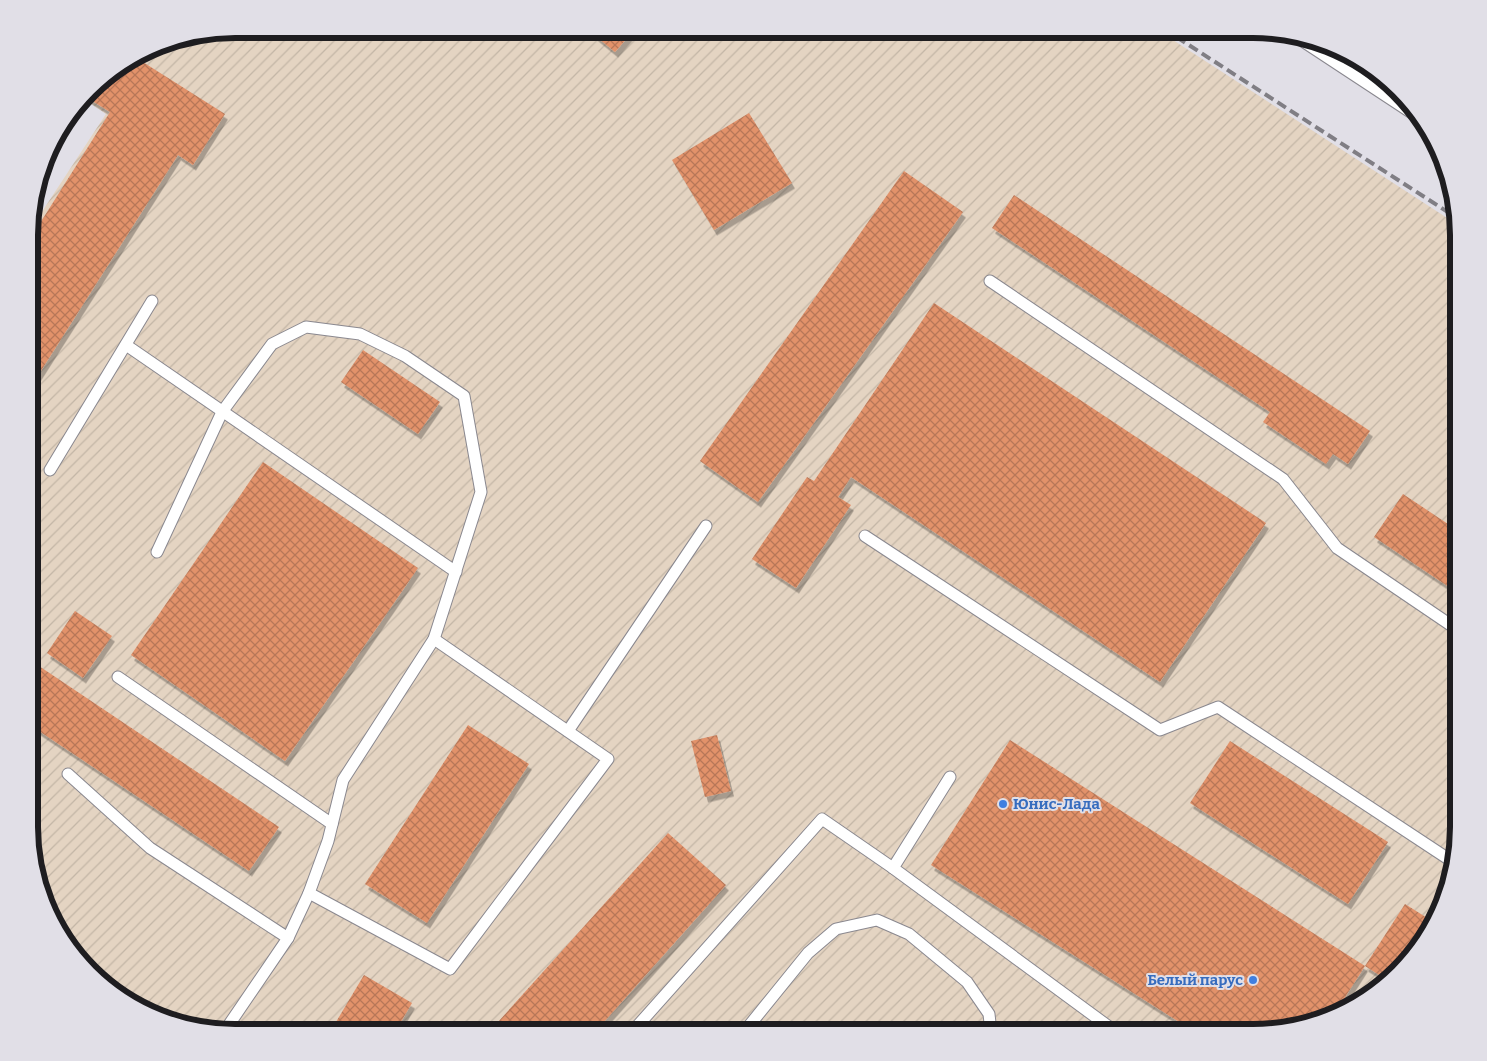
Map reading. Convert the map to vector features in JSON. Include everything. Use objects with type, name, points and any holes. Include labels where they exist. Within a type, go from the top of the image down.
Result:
[{"type":"lane","points":[[1311,46],[1402,107]]},
{"type":"lane","points":[[990,281],[1283,478],[1337,548],[1450,625]]},
{"type":"lane","points":[[50,470],[152,300]]},
{"type":"lane","points":[[157,552],[222,412],[272,344],[306,327],[360,334],[405,356],[464,396],[481,492],[434,639],[343,780],[328,840],[309,893],[288,938],[230,1024]]},
{"type":"lane","points":[[126,345],[456,572]]},
{"type":"lane","points":[[568,732],[706,526]]},
{"type":"lane","points":[[865,536],[1160,730],[1218,708],[1447,858]]},
{"type":"lane","points":[[309,893],[450,969],[608,759],[434,639]]},
{"type":"lane","points":[[118,677],[332,824]]},
{"type":"lane","points":[[68,774],[150,848],[288,938]]},
{"type":"lane","points":[[893,868],[950,777]]},
{"type":"lane","points":[[639,1024],[822,819],[893,868],[1105,1024]]},
{"type":"lane","points":[[750,1024],[808,953],[836,929],[877,920],[909,934],[966,982],[989,1014],[990,1024]]},
{"type":"shaded area","points":[[222,38],[1170,38],[1449,219],[1450,826],[1448,852],[1443,877],[1423,925],[1392,966],[1351,997],[1303,1017],[1278,1022],[1252,1024],[235,1024],[209,1022],[184,1017],[136,997],[95,966],[64,925],[44,877],[38,839],[38,217],[106,114],[89,102],[105,86],[125,71],[147,58],[171,48],[196,41]]},
{"type":"building","points":[[598,38],[627,38],[615,52]]},
{"type":"building","points":[[141,61],[225,114],[193,165],[178,155],[38,375],[38,226],[110,112],[91,100],[115,78]]},
{"type":"building","points":[[749,113],[792,183],[714,230],[672,160]]},
{"type":"building","points":[[904,171],[963,212],[758,502],[700,461]]},
{"type":"building","points":[[1014,195],[1370,431],[1348,464],[1333,454],[1326,464],[1263,422],[1270,412],[992,228]]},
{"type":"building","points":[[934,303],[1266,523],[1160,682],[851,477],[838,497],[851,505],[796,588],[752,559],[807,477],[814,481]]},
{"type":"building","points":[[363,350],[440,402],[418,434],[341,382]]},
{"type":"building","points":[[263,462],[418,568],[285,761],[131,655]]},
{"type":"building","points":[[1403,494],[1448,524],[1450,521],[1450,588],[1374,537]]},
{"type":"building","points":[[75,611],[112,636],[83,678],[47,653]]},
{"type":"building","points":[[39,666],[279,827],[249,871],[38,730]]},
{"type":"building","points":[[468,725],[529,764],[427,923],[365,884]]},
{"type":"building","points":[[717,735],[731,791],[705,797],[691,741]]},
{"type":"building","points":[[1010,740],[1365,966],[1342,1002],[1316,1013],[1278,1022],[1182,1024],[931,865]]},
{"type":"building","points":[[1230,741],[1388,842],[1348,904],[1190,803]]},
{"type":"building","points":[[668,833],[726,885],[602,1024],[496,1024]]},
{"type":"building","points":[[1405,904],[1427,918],[1409,946],[1381,976],[1365,966]]},
{"type":"building","points":[[364,975],[412,1003],[400,1024],[335,1024]]},
{"type":"railway","points":[[1178,38],[1448,212]]},
{"type":"place","name":"Юнис-Лада","points":[[1003,804]]},
{"type":"place","name":"Белый парус","points":[[1253,980]]}]
